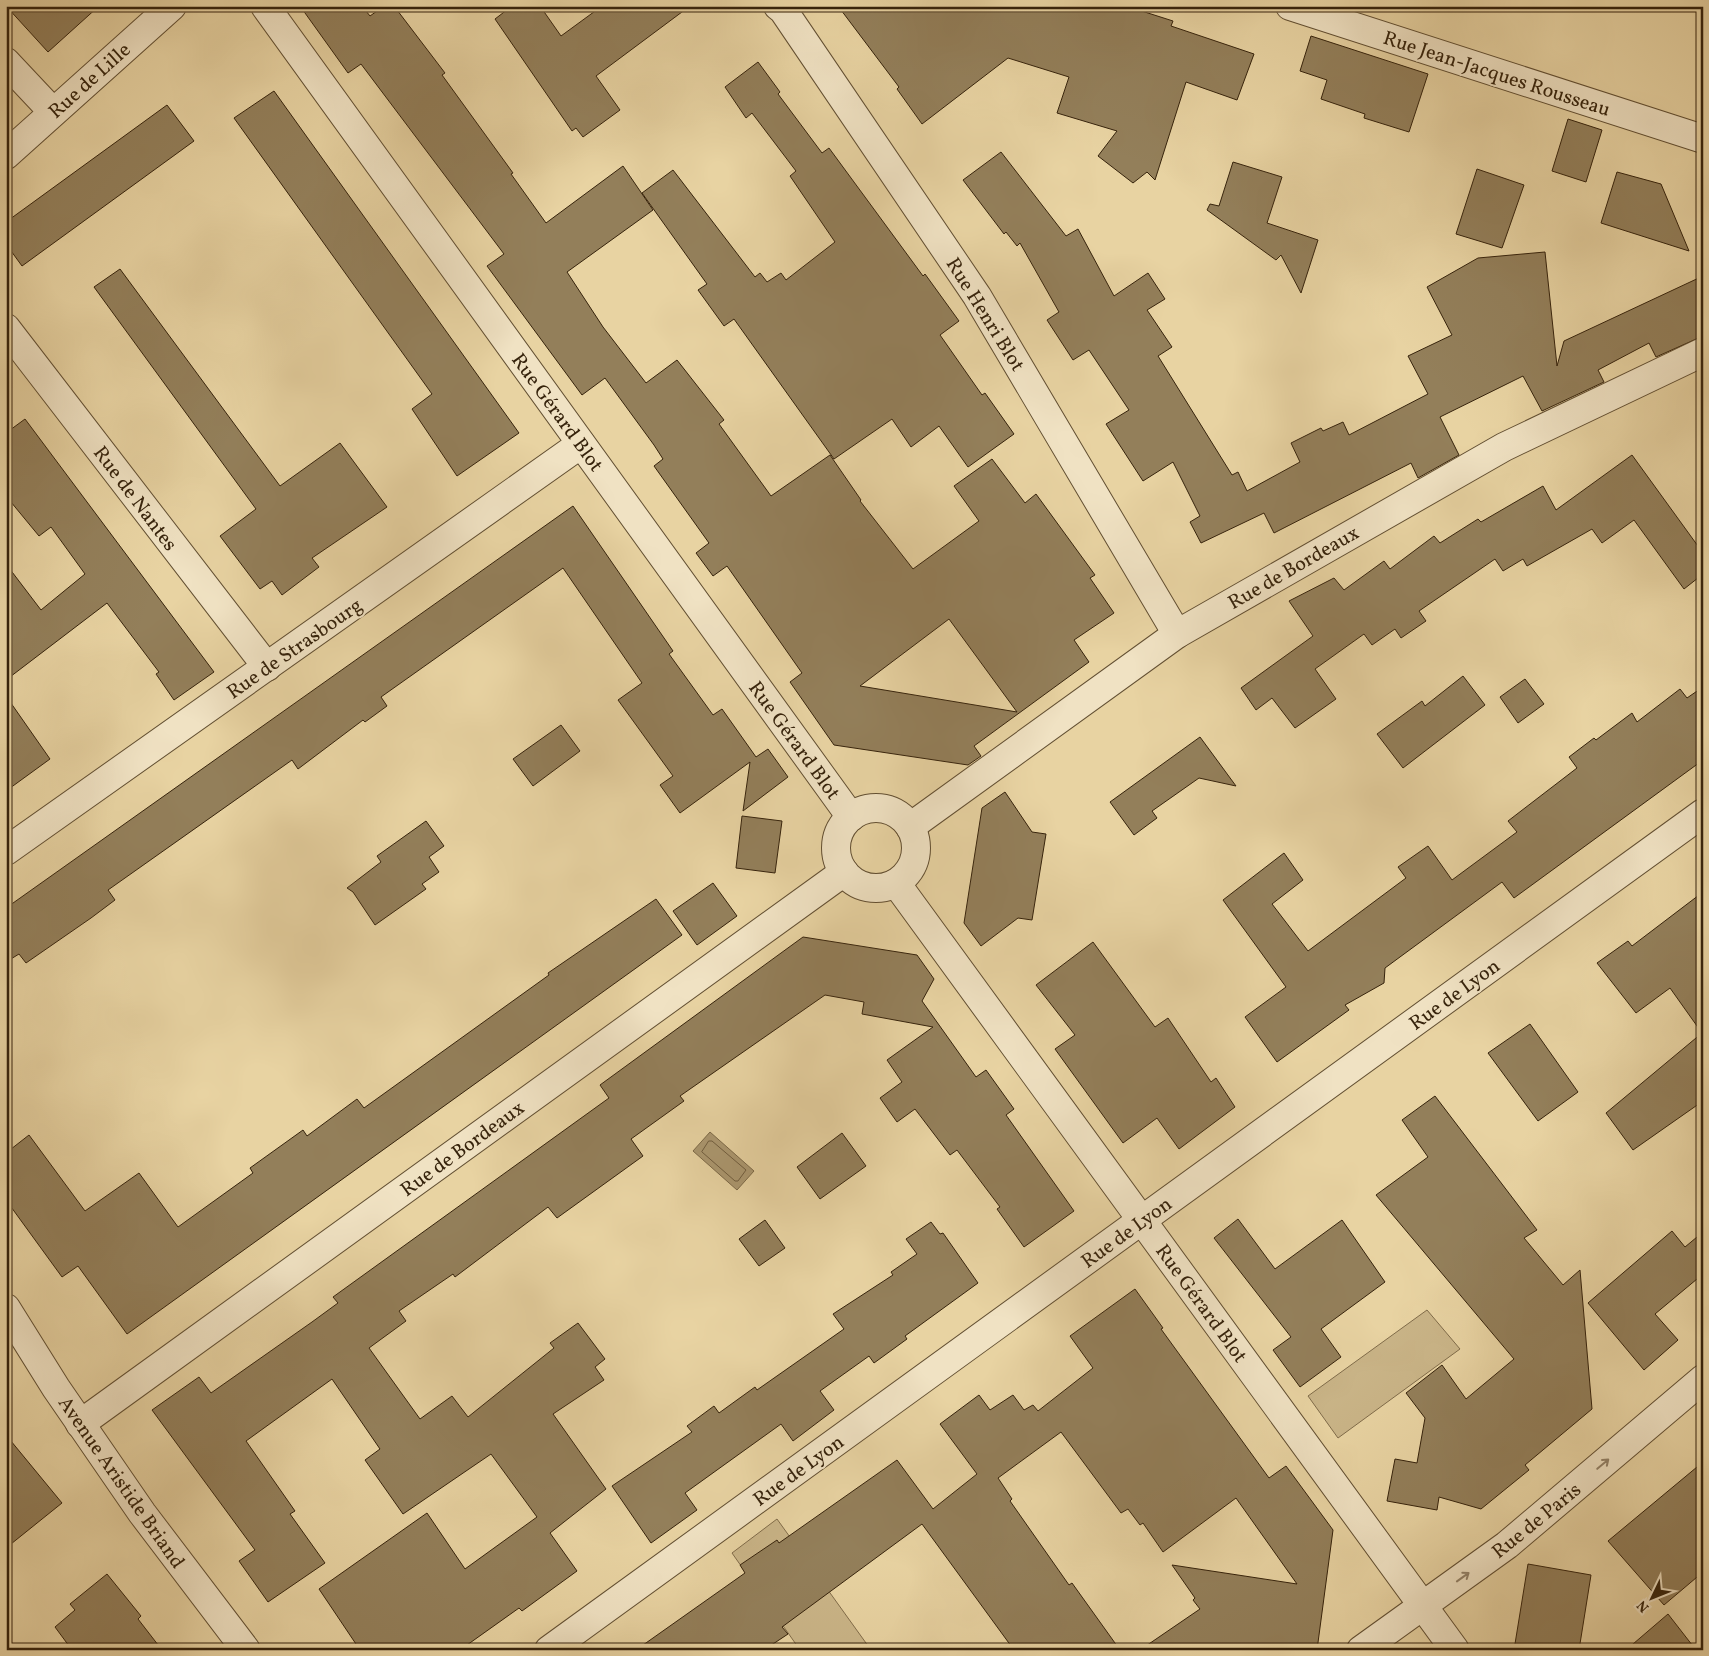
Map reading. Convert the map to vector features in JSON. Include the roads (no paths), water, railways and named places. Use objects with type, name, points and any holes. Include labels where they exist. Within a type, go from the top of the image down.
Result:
[{"type":"street","name":"Rue de Lille","points":[[6,155],[172,6]]},
{"type":"street","name":"Rue Gérard Blot","points":[[265,6],[851,817]]},
{"type":"street","name":"Rue Henri Blot","points":[[778,6],[783,10],[978,296],[1177,634]]},
{"type":"street","name":"Rue Jean-Jacques Rousseau","points":[[1290,6],[1703,139]]},
{"type":"street","points":[[6,62],[53,112]]},
{"type":"street","name":"Rue de Nantes","points":[[6,328],[267,667]]},
{"type":"street","name":"Rue de Bordeaux","points":[[910,827],[1177,634],[1504,447],[1703,352]]},
{"type":"street","name":"Rue de Strasbourg","points":[[6,851],[581,444]]},
{"type":"street","points":[[876,808],[889,810],[901,817],[910,827],[915,839],[914,858],[906,875],[896,883],[885,887],[863,886],[844,872],[838,862],[837,837],[851,817],[863,810],[876,808]]},
{"type":"street","name":"Rue de Lyon","points":[[548,1650],[1142,1222],[1703,813]]},
{"type":"street","name":"Rue de Bordeaux","points":[[80,1424],[844,872]]},
{"type":"street","name":"Rue Gérard Blot","points":[[896,883],[1455,1650]]},
{"type":"street","name":"Avenue Aristide Briand","points":[[6,1308],[80,1424],[142,1513],[246,1650]]},
{"type":"street","name":"Rue de Paris","points":[[1361,1650],[1521,1534],[1703,1379]]},
{"type":"water","points":[[710,1132],[754,1171],[737,1190],[693,1151]]}]
